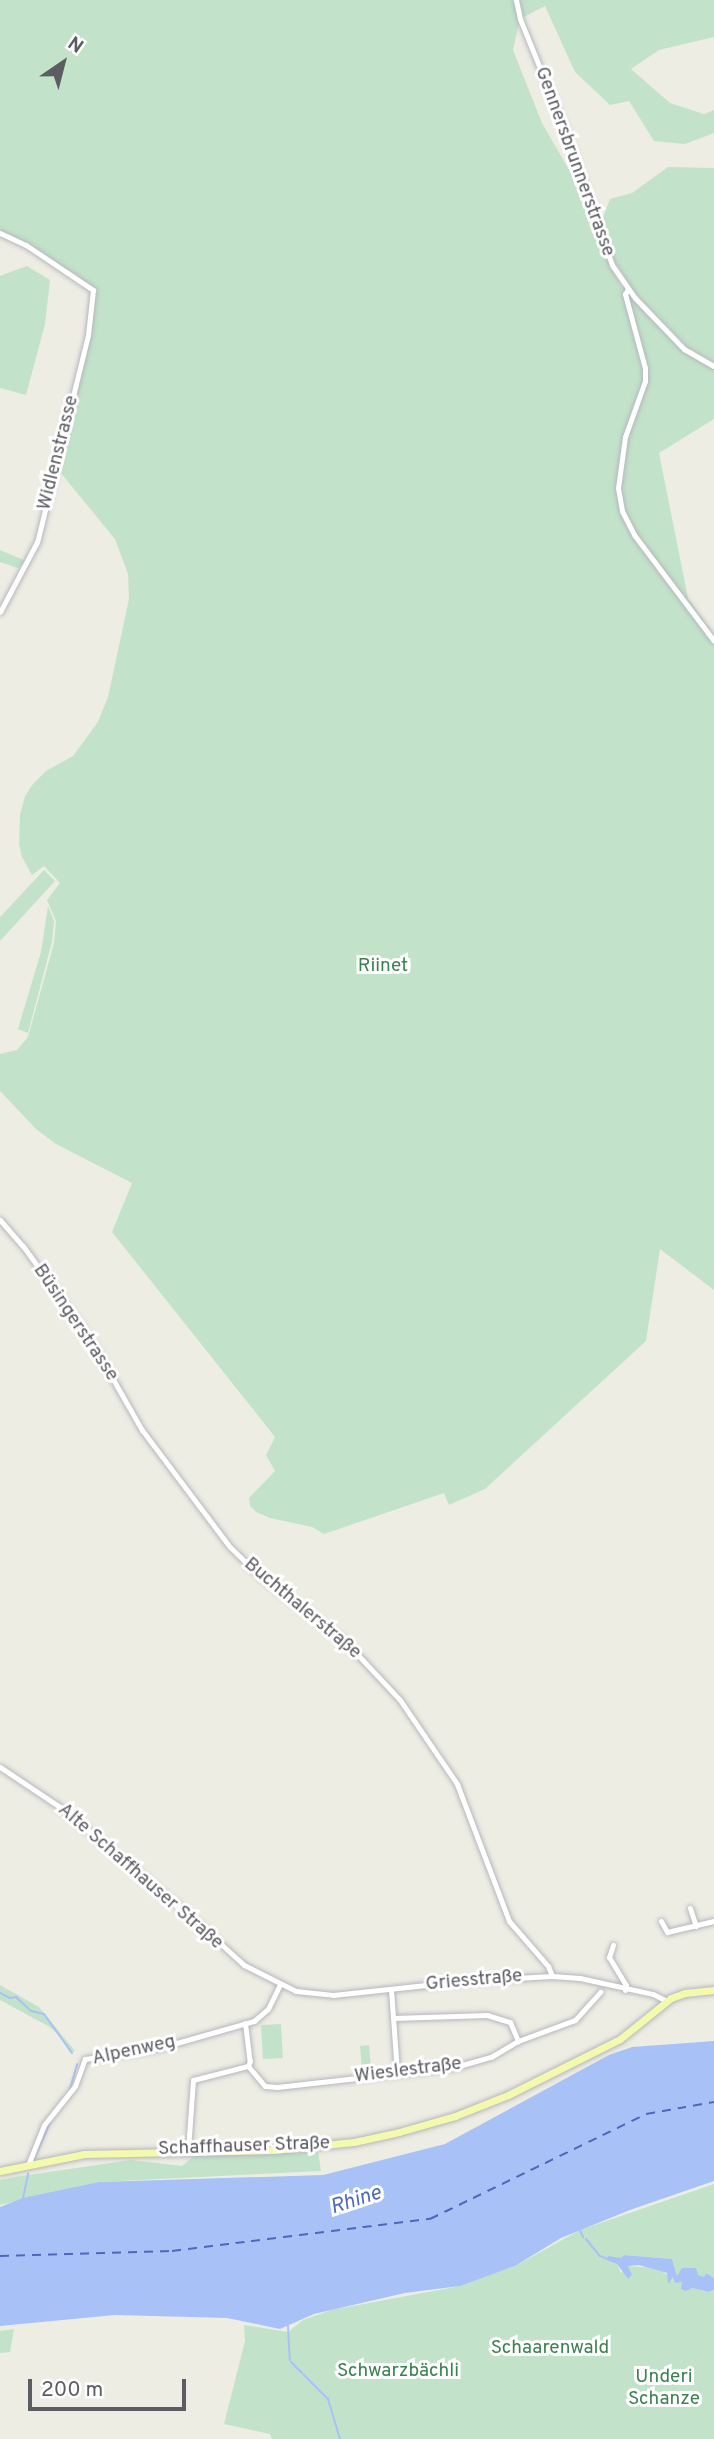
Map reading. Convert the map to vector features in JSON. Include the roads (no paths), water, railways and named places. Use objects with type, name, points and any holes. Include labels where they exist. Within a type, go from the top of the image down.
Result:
[{"type":"main road","points":[[667,2001],[685,1993],[714,1990]]},
{"type":"main road","name":"Schaffhauser Straße","points":[[0,2171],[84,2154],[320,2147],[434,2123],[483,2106],[577,2063],[634,2030],[667,2001]]},
{"type":"street","name":"Gennersbrunnerstrasse","points":[[516,0],[520,19],[569,141],[607,253],[628,289],[684,349],[714,366]]},
{"type":"street","name":"Widlenstrasse","points":[[0,233],[92,287],[90,325],[37,542],[0,612]]},
{"type":"street","points":[[628,289],[626,297],[645,368],[645,382],[625,437],[618,488],[622,512],[635,536],[714,641]]},
{"type":"street","name":"Büsingerstrasse","points":[[0,1220],[90,1339],[142,1430]]},
{"type":"street","name":"Buchthalerstraße","points":[[142,1430],[230,1548],[262,1578],[343,1639],[400,1700],[457,1784],[509,1920],[548,1966],[552,1976]]},
{"type":"street","name":"Alte Schaffhauser Straße","points":[[0,1767],[60,1807],[179,1906],[244,1965],[280,1984]]},
{"type":"street","points":[[690,1908],[696,1926]]},
{"type":"street","points":[[661,1921],[667,1932],[714,1921]]},
{"type":"street","points":[[613,1945],[609,1957],[626,1985],[625,1990]]},
{"type":"street","name":"Griesstraße","points":[[280,1984],[296,1991],[333,1996],[463,1981],[552,1976],[580,1978],[657,1996],[667,2001]]},
{"type":"street","name":"Alpenweg","points":[[28,2165],[44,2124],[75,2086],[85,2059],[150,2050],[245,2023],[262,2016],[280,1984]]},
{"type":"street","points":[[391,1989],[397,2073]]},
{"type":"street","name":"Wieslestraße","points":[[248,2066],[264,2087],[455,2067],[491,2057],[518,2041],[575,2020],[600,1992]]},
{"type":"street","points":[[393,2018],[487,2015],[510,2022],[518,2041]]},
{"type":"street","points":[[188,2150],[193,2080],[248,2066],[245,2023]]},
{"type":"water","name":"Rhine","points":[[714,2041],[714,2181],[630,2210],[561,2238],[515,2266],[460,2286],[405,2293],[314,2314],[280,2329],[227,2318],[115,2315],[0,2326],[0,2207],[23,2198],[99,2182],[323,2175],[445,2144],[609,2055],[632,2047]]},
{"type":"water","points":[[624,2255],[672,2259],[677,2276],[682,2268],[696,2268],[698,2275],[704,2277],[706,2273],[714,2278],[714,2290],[709,2292],[692,2288],[686,2291],[681,2289],[682,2282],[675,2283],[673,2277],[668,2284],[667,2273],[639,2265],[628,2266],[632,2275],[628,2279],[617,2264],[607,2260],[608,2256],[621,2258]]},
{"type":"waterway","points":[[0,1993],[10,1998],[16,1997],[31,2011],[44,2014],[72,2053]]},
{"type":"waterway","points":[[70,2089],[77,2064]]},
{"type":"waterway","points":[[34,2159],[51,2121]]},
{"type":"waterway","points":[[23,2198],[28,2174]]},
{"type":"waterway","points":[[580,2230],[583,2237]]},
{"type":"waterway","points":[[586,2239],[600,2256],[608,2259]]},
{"type":"waterway","points":[[288,2326],[290,2360]]},
{"type":"waterway","points":[[291,2362],[302,2373]]},
{"type":"waterway","points":[[304,2375],[328,2399],[340,2439]]},
{"type":"park label","name":"Riinet","points":[[383,967]]},
{"type":"park label","name":"Schaarenwald","points":[[550,2349]]},
{"type":"park label","name":"Schwarzbächli","points":[[398,2372]]},
{"type":"park label","name":"Underi Schanze","points":[[664,2389]]}]
